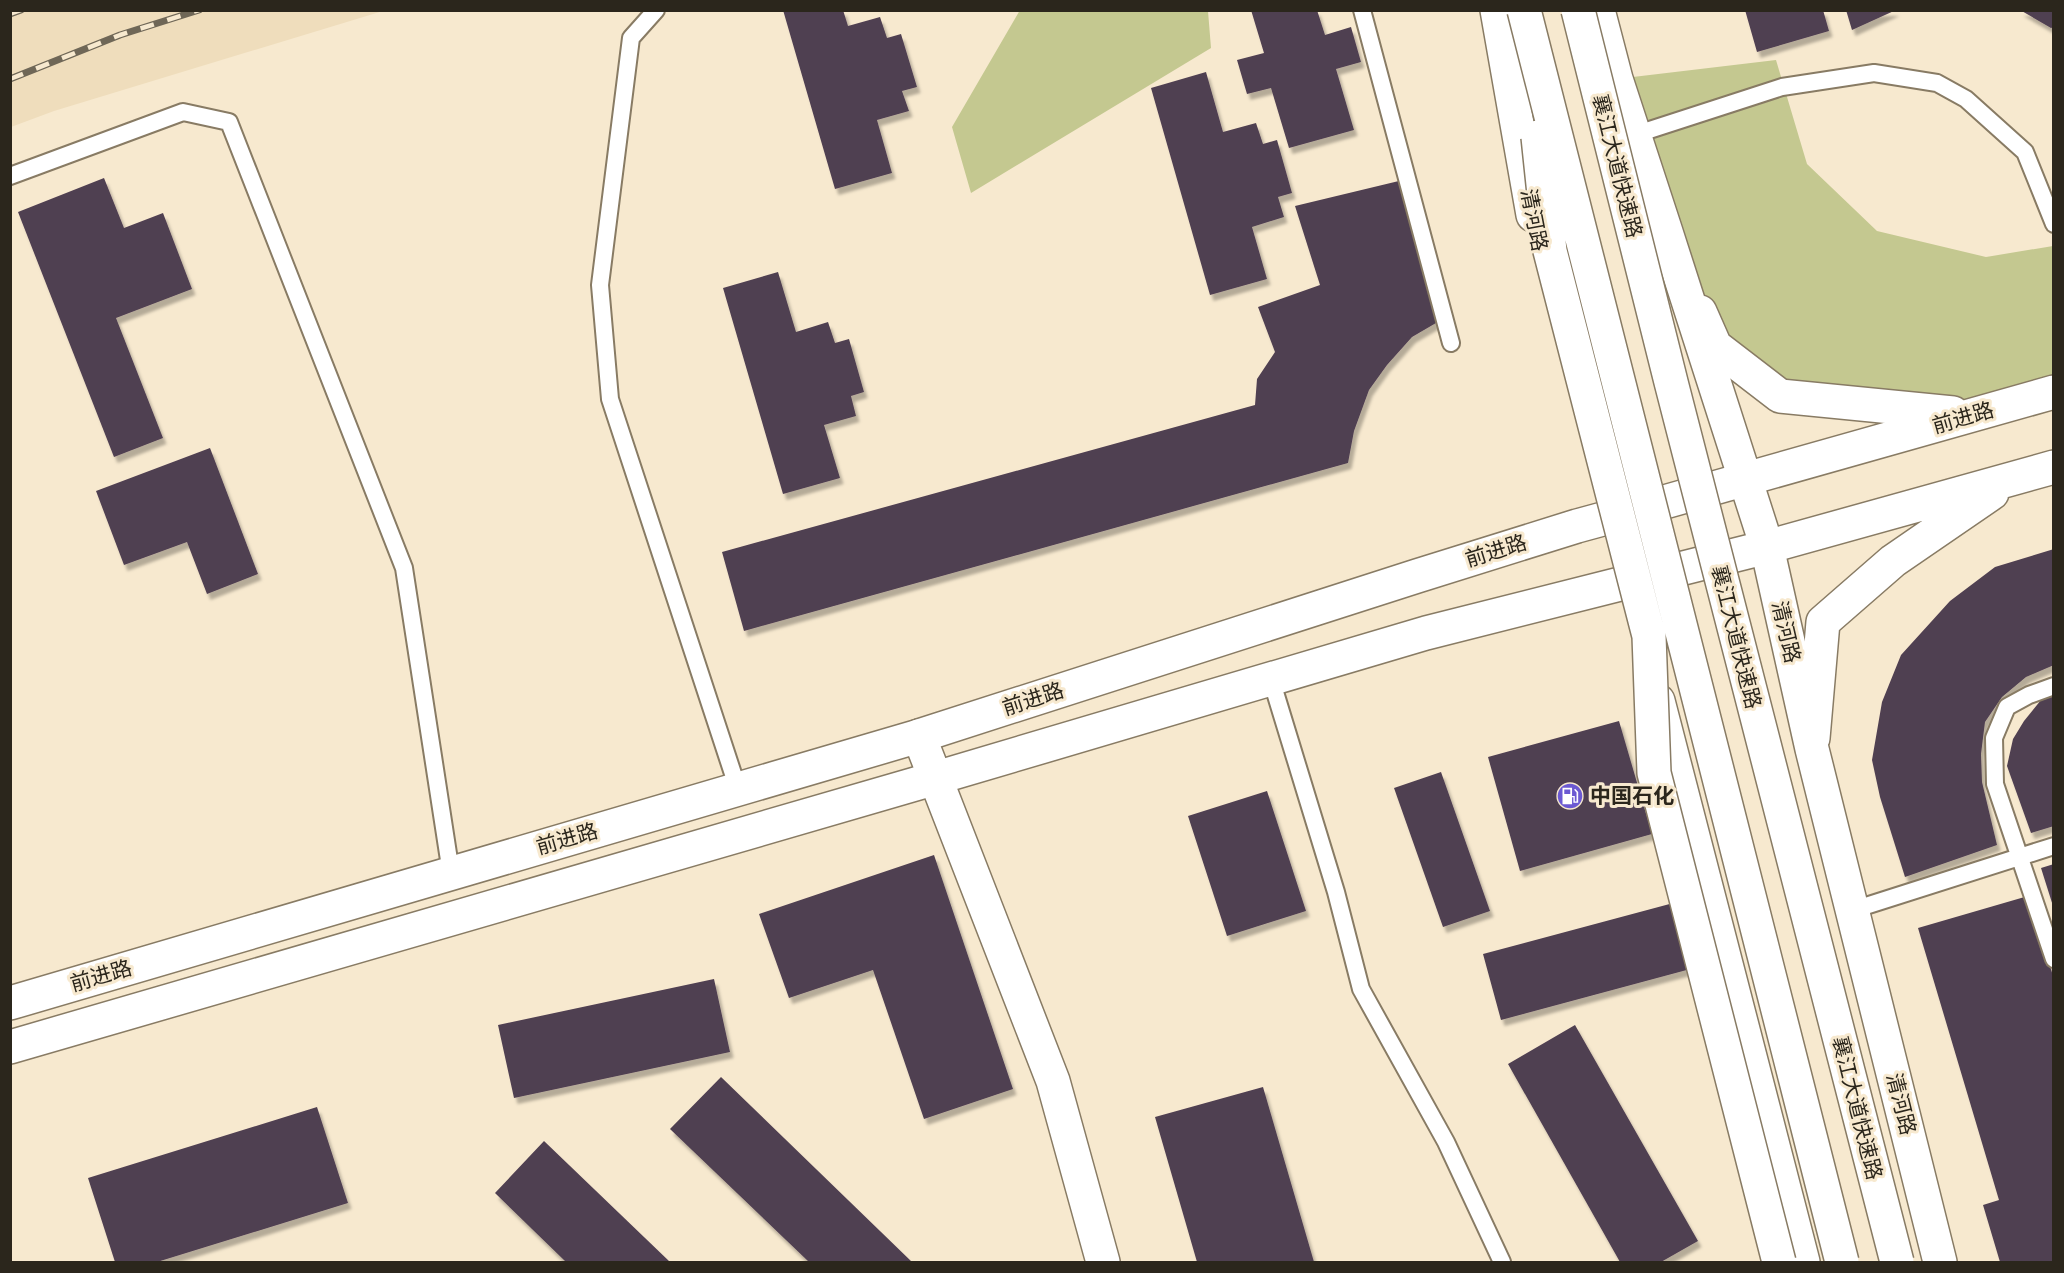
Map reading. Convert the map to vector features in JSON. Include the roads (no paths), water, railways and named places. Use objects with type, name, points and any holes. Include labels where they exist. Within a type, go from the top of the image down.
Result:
[{"type":"main road","name":"清河路","points":[[1497,10],[1538,246],[1628,582],[1803,1263]]},
{"type":"main road","points":[[1523,10],[1551,251],[1649,636],[1654,773],[1779,1263]]},
{"type":"main road","points":[[1523,10],[1842,1263]]},
{"type":"main road","name":"襄江大道快速路","points":[[1578,10],[1897,1263]]},
{"type":"main road","name":"清河路","points":[[1599,10],[1616,79],[1767,547],[1812,749],[1940,1263]]},
{"type":"main road","points":[[1666,232],[1715,346],[1780,396],[1973,415]]},
{"type":"main road","name":"前进路","points":[[10,1003],[919,736],[1577,526],[2054,392]]},
{"type":"main road","name":"前进路","points":[[10,1047],[1426,633],[1767,547],[2054,467]]},
{"type":"main road","points":[[1812,749],[1823,622],[1893,561],[2014,478]]},
{"type":"main road","points":[[919,736],[1053,1081],[1103,1263]]},
{"type":"lane","points":[[656,10],[632,38],[600,285],[609,399],[738,789]]},
{"type":"lane","points":[[1362,10],[1451,343]]},
{"type":"lane","points":[[1634,135],[1782,87],[1874,73],[1937,82],[1966,99],[2025,152],[2054,225]]},
{"type":"lane","points":[[10,177],[183,112],[229,122],[404,568],[451,873]]},
{"type":"lane","points":[[1271,679],[1336,892],[1361,989],[1446,1142],[1502,1263]]},
{"type":"lane","points":[[2054,686],[2007,706],[1994,738],[1995,784],[2054,959]]},
{"type":"lane","points":[[1853,910],[2054,846]]},
{"type":"railway","points":[[10,14],[21,10]]},
{"type":"railway","points":[[10,79],[120,35],[199,10]]},
{"type":"place","name":"中国石化","points":[[1570,796]]}]
